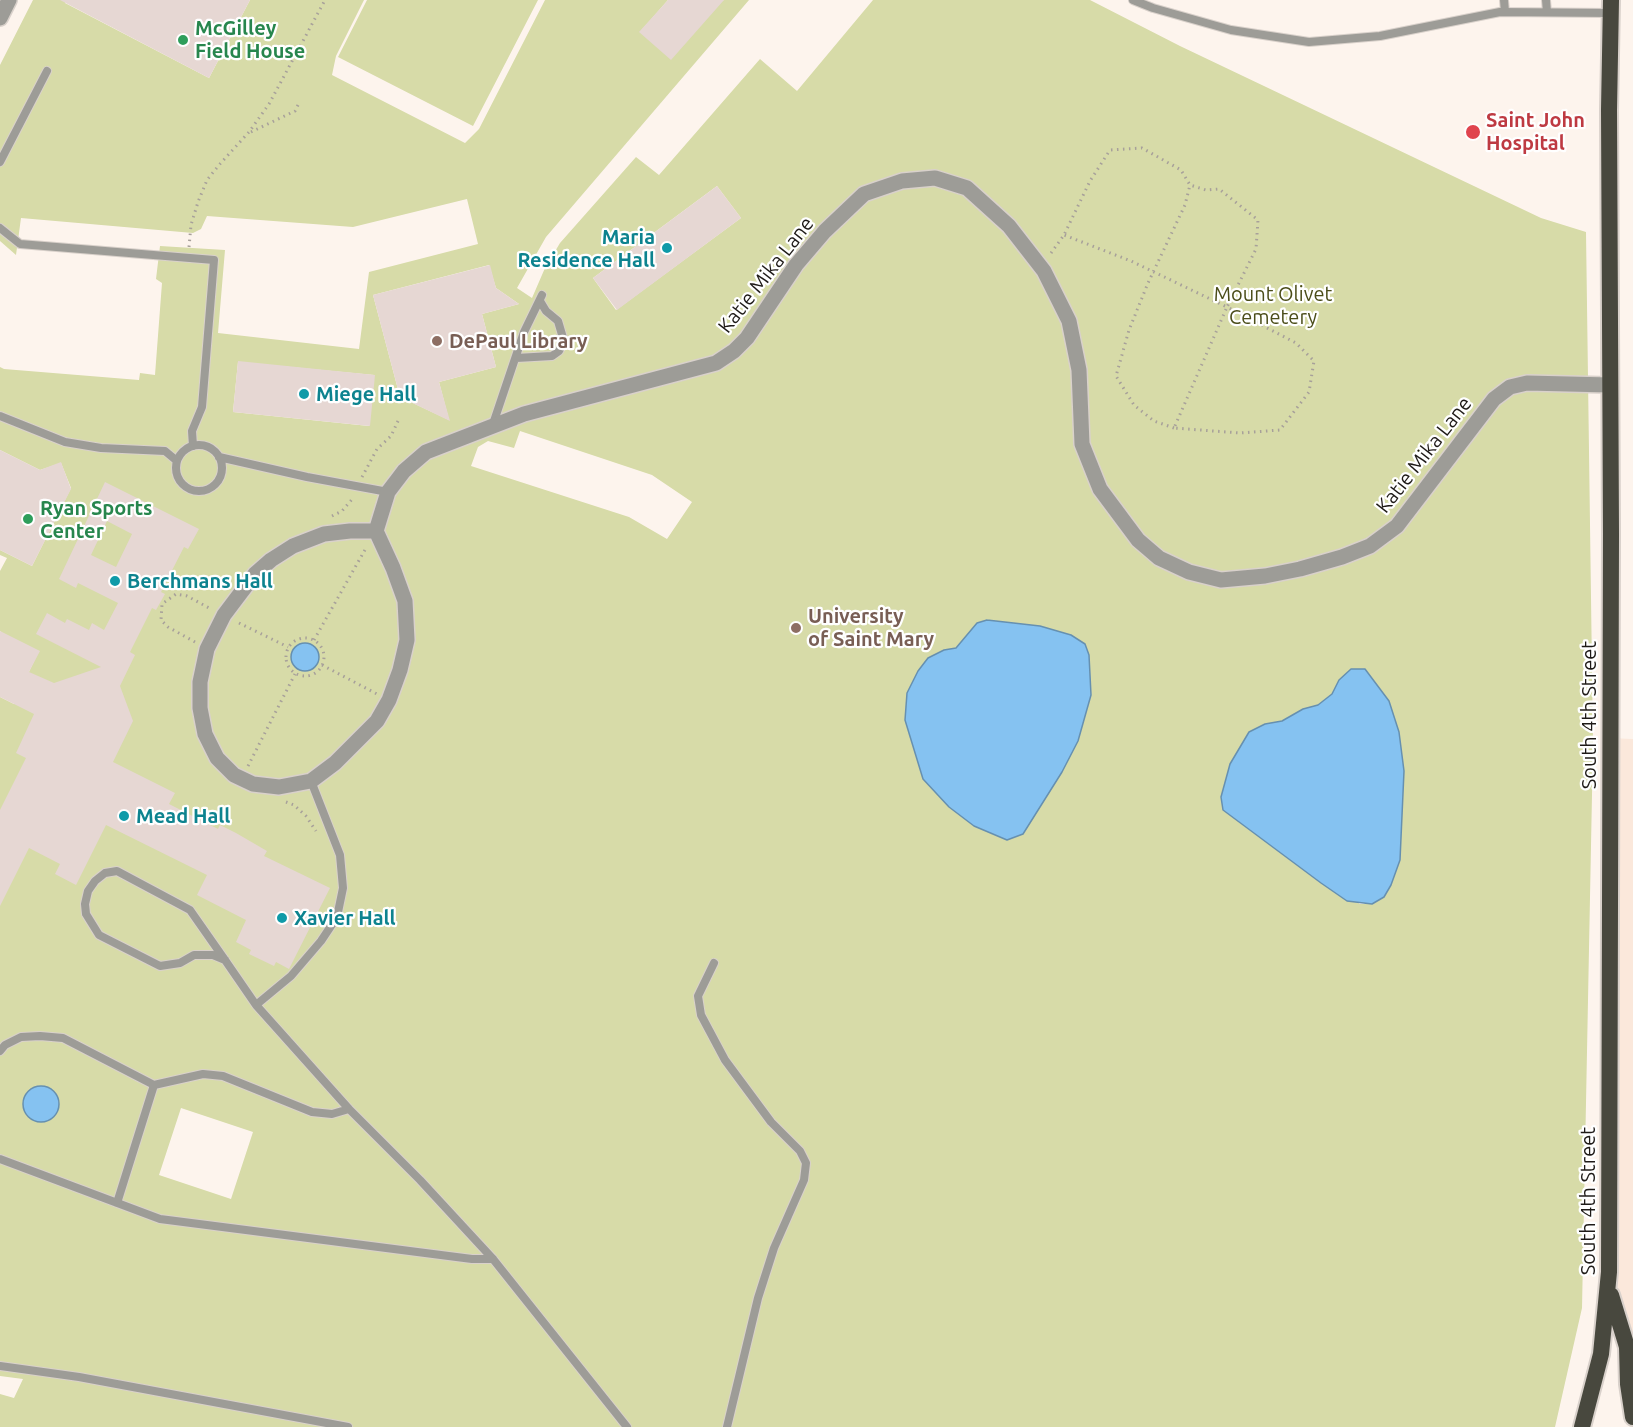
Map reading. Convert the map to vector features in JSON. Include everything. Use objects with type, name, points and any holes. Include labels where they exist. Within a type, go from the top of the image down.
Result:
[{"type":"highway","name":"South 4th Street","points":[[1582,1427],[1601,1354],[1608,1287],[1611,7]]},
{"type":"highway","points":[[1608,1287],[1627,1347],[1628,1384],[1633,1417]]},
{"type":"street","points":[[0,18],[9,0]]},
{"type":"street","name":"Katie Mika Lane","points":[[388,492],[405,471],[426,452],[492,426],[524,414],[716,363],[734,351],[747,338],[796,265],[825,231],[864,194],[902,181],[934,178],[967,188],[1010,226],[1041,266],[1069,321],[1080,370],[1082,444],[1100,489],[1138,540],[1159,558],[1189,572],[1221,580],[1264,576],[1300,569],[1370,546],[1397,526],[1494,399],[1510,387],[1527,383],[1610,385]]},
{"type":"street","points":[[376,531],[324,534],[293,546],[255,574],[238,594],[214,633],[207,649],[200,682],[200,708],[204,734],[217,758],[234,775],[253,784],[279,787],[311,781],[360,739],[377,721],[389,700],[400,670],[407,640],[405,601],[376,531],[388,492]]},
{"type":"lane","points":[[1133,0],[1231,30],[1309,42],[1380,36],[1505,12],[1547,12],[1611,7]]},
{"type":"lane","points":[[1504,0],[1505,12]]},
{"type":"lane","points":[[1546,0],[1547,12]]},
{"type":"lane","points":[[0,162],[47,71]]},
{"type":"lane","points":[[0,228],[20,244],[214,260],[202,407],[192,431],[193,446]]},
{"type":"lane","points":[[492,426],[524,332],[541,298],[546,311],[558,321],[563,338],[562,345],[559,351],[552,356],[516,358]]},
{"type":"lane","points":[[0,416],[65,442],[101,448],[165,451],[177,461]]},
{"type":"lane","points":[[193,446],[208,447],[219,457],[222,464],[219,479],[208,489],[194,490],[181,482],[177,475],[177,461],[180,454],[193,446]]},
{"type":"lane","points":[[219,457],[388,492]]},
{"type":"lane","points":[[256,1005],[291,976],[337,917],[343,888],[340,855],[311,781]]},
{"type":"lane","points":[[225,960],[213,955],[194,955],[180,963],[160,966],[99,935],[86,914],[85,904],[88,891],[105,873],[117,871],[190,910],[225,960],[256,1005],[349,1109],[420,1180],[493,1259],[627,1427]]},
{"type":"lane","points":[[714,963],[698,996],[701,1015],[725,1060],[771,1122],[800,1151],[806,1163],[804,1180],[774,1248],[758,1298],[727,1427]]},
{"type":"lane","points":[[0,1051],[21,1037],[63,1038],[154,1085],[203,1074],[223,1076],[312,1112],[332,1114],[349,1109]]},
{"type":"lane","points":[[117,1203],[154,1085]]},
{"type":"lane","points":[[0,1159],[160,1219],[472,1259],[493,1259]]},
{"type":"lane","points":[[0,1366],[79,1377],[348,1427]]},
{"type":"path","points":[[187,258],[191,225],[207,180],[270,104],[325,0]]},
{"type":"path","points":[[249,132],[295,111],[300,101]]},
{"type":"path","points":[[1041,266],[1064,235],[1090,181],[1110,150],[1142,148],[1181,170],[1190,185],[1206,190],[1220,189],[1258,220],[1256,249],[1227,307],[1174,428]]},
{"type":"path","points":[[1064,235],[1095,245],[1153,272],[1227,307],[1296,343],[1314,361],[1309,392],[1280,430],[1240,433],[1174,428],[1154,421],[1134,405],[1116,376],[1129,330],[1153,272],[1185,205],[1190,185]]},
{"type":"path","points":[[328,518],[342,511],[355,495],[367,465],[377,449],[391,436],[398,421]]},
{"type":"path","points":[[314,640],[376,531]]},
{"type":"path","points":[[199,645],[201,638]]},
{"type":"path","points":[[302,638],[314,640],[324,654],[322,665],[307,676],[295,674],[285,659],[288,647],[292,642],[302,638]]},
{"type":"path","points":[[322,665],[389,700]]},
{"type":"path","points":[[242,778],[295,674]]},
{"type":"path","points":[[284,801],[294,805],[306,816],[316,831]]},
{"type":"shaded area","points":[[1610,738],[1633,739],[1633,1417],[1609,1272]]},
{"type":"green space","name":"University of Saint Mary","points":[[33,0],[66,0],[65,3],[209,78],[250,0],[364,0],[336,56],[332,75],[465,143],[479,129],[545,0],[668,0],[640,32],[724,0],[749,0],[546,237],[517,288],[532,298],[545,268],[560,243],[636,157],[659,175],[760,59],[797,91],[873,0],[1090,0],[1180,46],[1541,218],[1586,232],[1593,743],[1582,1308],[1555,1427],[0,1427],[0,1394],[14,1398],[23,1379],[0,1376],[0,697],[14,704],[34,661],[0,631],[0,571],[7,558],[0,555],[0,550],[32,566],[71,488],[61,463],[40,470],[0,450],[0,367],[139,380],[140,373],[155,375],[162,283],[156,279],[160,246],[225,250],[218,333],[359,349],[369,272],[478,244],[467,199],[353,227],[207,216],[201,229],[193,233],[21,218],[16,255],[0,241],[0,65]],"holes":[[[717,186],[741,218],[616,310],[593,278]],[[489,265],[496,288],[519,304],[482,314],[496,367],[439,382],[449,420],[400,397],[373,295]],[[238,362],[374,375],[369,426],[233,412]],[[520,431],[652,475],[692,502],[667,539],[629,517],[471,466],[478,447],[488,441],[514,448]],[[987,620],[1005,622],[923,779],[905,720],[907,693],[918,671],[928,658],[944,650],[956,648]],[[1365,669],[1389,701],[1391,885],[1384,897],[1372,904],[1360,904],[1321,883],[1223,810],[1221,797],[1230,764],[1249,732],[1318,705],[1332,694],[1339,680]],[[181,1108],[253,1132],[231,1199],[159,1175]]]},
{"type":"green space","points":[[367,0],[538,0],[473,126],[338,57]]},
{"type":"water","points":[[987,620],[1040,626],[1071,635],[1085,644],[1089,655],[1091,695],[1078,741],[1062,772],[1023,834],[1007,840],[974,826],[949,807],[923,779],[905,720],[907,693],[918,671],[928,658],[944,650],[956,648],[977,623]]},
{"type":"water","points":[[305,643],[315,647],[319,657],[315,667],[305,671],[295,667],[291,657],[295,647]]},
{"type":"water","points":[[1351,669],[1365,669],[1389,701],[1399,732],[1404,771],[1400,860],[1384,897],[1372,904],[1347,901],[1321,883],[1223,810],[1221,797],[1230,764],[1249,732],[1318,705],[1332,694],[1339,680]]},
{"type":"water","points":[[41,1086],[54,1091],[59,1104],[54,1117],[41,1122],[28,1117],[23,1104],[28,1091]]},
{"type":"building","name":"McGilley Field House","points":[[60,0],[250,0],[209,78]]},
{"type":"building","points":[[668,0],[724,0],[671,60],[639,32]]},
{"type":"building","name":"Maria Residence Hall","points":[[717,186],[741,218],[617,310],[593,278]]},
{"type":"building","name":"DePaul Library","points":[[490,265],[496,288],[519,304],[482,314],[496,367],[439,382],[450,421],[400,397],[373,295]]},
{"type":"building","name":"Miege Hall","points":[[238,361],[375,375],[370,426],[233,412]]},
{"type":"building","name":"Ryan Sports Center","points":[[0,450],[40,470],[61,462],[71,489],[32,566],[0,550]]},
{"type":"building","points":[[105,482],[199,529],[188,549],[184,547],[161,592],[165,594],[156,610],[152,608],[130,652],[135,655],[120,686],[133,721],[113,762],[175,793],[169,804],[218,829],[220,825],[236,833],[267,851],[264,856],[330,888],[289,969],[276,962],[274,966],[249,954],[251,950],[236,942],[246,920],[197,895],[207,875],[106,825],[76,885],[55,874],[60,864],[29,848],[0,906],[0,810],[26,758],[16,753],[34,714],[0,697],[0,631],[40,651],[29,672],[54,683],[101,667],[36,634],[47,613],[65,623],[67,619],[89,630],[92,623],[104,630],[118,603],[78,583],[76,588],[59,579]],"holes":[[[107,521],[132,534],[116,567],[91,555]]]},
{"type":"place","name":"McGilley Field House","points":[[183,40]]},
{"type":"place","name":"Saint John Hospital","points":[[1473,132]]},
{"type":"place","name":"Maria Residence Hall","points":[[667,248]]},
{"type":"place","name":"DePaul Library","points":[[437,341]]},
{"type":"place","name":"Miege Hall","points":[[304,394]]},
{"type":"place","name":"Ryan Sports Center","points":[[28,519]]},
{"type":"place","name":"Berchmans Hall","points":[[115,581]]},
{"type":"place","name":"University of Saint Mary","points":[[796,628]]},
{"type":"place","name":"Mead Hall","points":[[124,816]]},
{"type":"place","name":"Xavier Hall","points":[[282,918]]},
{"type":"park label","name":"Mount Olivet Cemetery","points":[[1273,306]]}]
